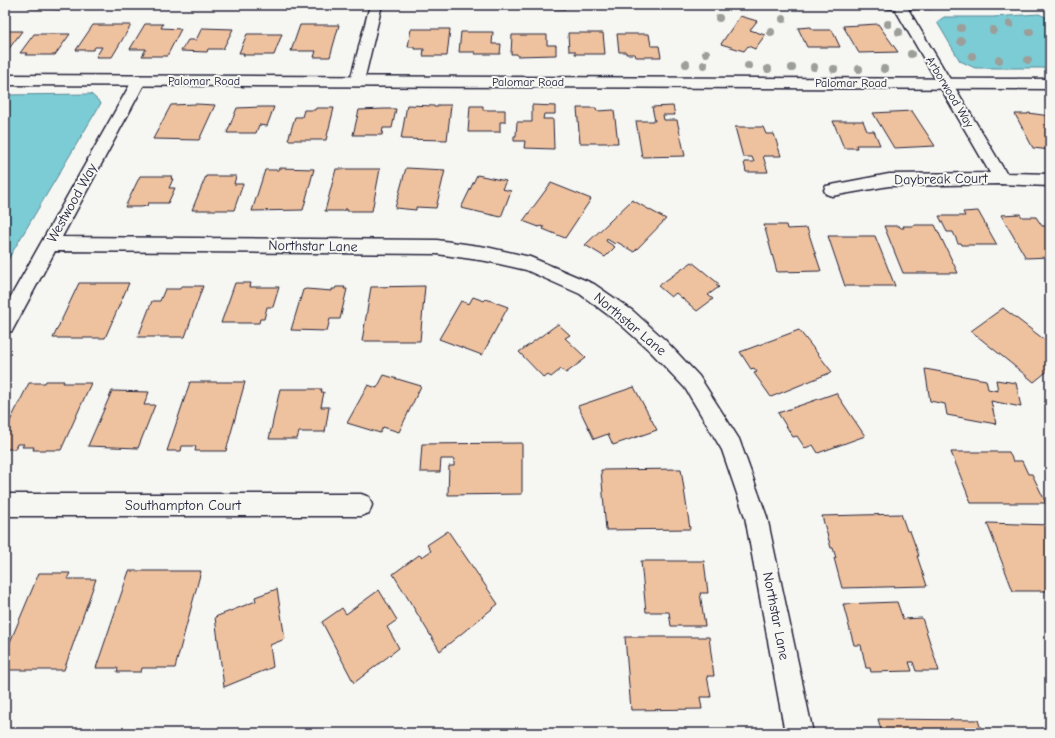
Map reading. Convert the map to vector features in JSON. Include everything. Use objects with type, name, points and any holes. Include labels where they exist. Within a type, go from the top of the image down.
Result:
[{"type":"street","points":[[357,81],[376,5]]},
{"type":"street","points":[[891,5],[928,5]]},
{"type":"street","name":"Arborwood Way","points":[[899,5],[1001,178]]},
{"type":"street","name":"Palomar Road","points":[[5,80],[1050,84]]},
{"type":"street","name":"Westwood Way","points":[[5,325],[139,81]]},
{"type":"street","name":"Daybreak Court","points":[[832,190],[889,180],[1001,178],[1050,180]]},
{"type":"street","name":"Northstar Lane","points":[[49,244],[438,247],[486,254],[530,264],[587,289],[626,317],[658,346],[692,382],[731,446],[756,517],[799,733]]},
{"type":"street","name":"Southampton Court","points":[[5,505],[361,505]]},
{"type":"water","points":[[1039,14],[1050,19],[1050,68],[975,68],[960,61],[937,22],[944,17],[993,17]]},
{"type":"water","points":[[91,94],[101,103],[7,261],[5,261],[5,95]]},
{"type":"building","points":[[30,5],[68,5],[63,10],[28,8]]},
{"type":"building","points":[[253,5],[292,5],[252,6]]},
{"type":"building","points":[[531,5],[565,5],[565,9],[531,8]]},
{"type":"building","points":[[740,16],[757,21],[750,30],[765,35],[755,49],[748,46],[744,51],[721,44]]},
{"type":"building","points":[[145,24],[163,24],[161,28],[181,29],[167,56],[142,56],[146,49],[130,49]]},
{"type":"building","points":[[878,24],[898,52],[859,53],[843,26]]},
{"type":"building","points":[[93,25],[131,25],[112,57],[96,57],[102,47],[95,47],[93,50],[76,50]]},
{"type":"building","points":[[300,25],[339,25],[330,57],[314,57],[316,51],[291,51]]},
{"type":"building","points":[[811,27],[813,30],[832,30],[840,47],[807,47],[798,28]]},
{"type":"building","points":[[202,28],[233,29],[223,49],[208,49],[207,52],[181,51],[188,40],[196,40]]},
{"type":"building","points":[[411,29],[450,29],[447,56],[423,56],[424,49],[414,49],[414,47],[408,47]]},
{"type":"building","points":[[5,31],[22,31],[8,50],[5,50]]},
{"type":"building","points":[[461,32],[493,32],[492,44],[501,44],[500,54],[475,54],[475,52],[459,52]]},
{"type":"building","points":[[568,33],[603,33],[605,54],[575,54],[575,51],[569,51]]},
{"type":"building","points":[[34,34],[70,34],[55,55],[25,55],[27,53],[20,53]]},
{"type":"building","points":[[247,34],[282,34],[274,55],[243,55],[244,53],[239,53]]},
{"type":"building","points":[[617,34],[649,34],[651,46],[659,46],[661,57],[636,57],[635,54],[619,52]]},
{"type":"building","points":[[512,35],[547,35],[547,45],[556,45],[556,55],[517,56],[517,54],[511,54]]},
{"type":"building","points":[[171,105],[215,105],[199,140],[153,139]]},
{"type":"building","points":[[407,105],[438,107],[438,105],[451,105],[447,140],[401,139]]},
{"type":"building","points":[[532,105],[555,106],[555,114],[544,114],[543,119],[553,119],[554,149],[524,148],[525,141],[514,141],[517,122],[532,122]]},
{"type":"building","points":[[470,106],[483,106],[483,110],[505,110],[505,122],[500,122],[500,132],[468,132]]},
{"type":"building","points":[[673,106],[675,115],[663,115],[664,120],[677,120],[685,156],[642,157],[636,121],[655,121],[652,107]]},
{"type":"building","points":[[274,107],[267,126],[259,125],[256,133],[227,133],[237,108]]},
{"type":"building","points":[[316,108],[334,108],[326,140],[288,140],[295,117],[302,117],[304,110],[315,110]]},
{"type":"building","points":[[577,108],[596,108],[597,111],[614,110],[618,143],[580,143]]},
{"type":"building","points":[[396,109],[392,128],[383,128],[382,135],[353,135],[359,110]]},
{"type":"building","points":[[912,111],[935,146],[894,148],[873,113]]},
{"type":"building","points":[[1028,113],[1050,116],[1050,150],[1033,148],[1015,114]]},
{"type":"building","points":[[833,121],[863,121],[867,131],[874,131],[880,145],[856,145],[857,148],[844,148]]},
{"type":"building","points":[[735,127],[763,127],[766,134],[774,134],[781,156],[763,156],[768,172],[746,172],[744,162],[754,162],[752,157],[743,157]]},
{"type":"building","points":[[279,168],[314,169],[303,210],[252,211],[265,170],[278,170]]},
{"type":"building","points":[[406,168],[445,170],[436,208],[416,207],[416,210],[395,208]]},
{"type":"building","points":[[336,169],[380,169],[372,211],[347,211],[347,209],[344,209],[344,211],[325,211]]},
{"type":"building","points":[[477,175],[506,181],[502,189],[511,191],[501,217],[461,208]]},
{"type":"building","points":[[140,176],[172,176],[171,179],[173,179],[169,188],[175,188],[168,203],[148,203],[147,206],[125,207]]},
{"type":"building","points":[[206,176],[236,176],[234,184],[243,184],[234,210],[192,210]]},
{"type":"building","points":[[551,183],[591,199],[565,238],[543,229],[544,227],[539,227],[523,221]]},
{"type":"building","points":[[632,200],[666,219],[634,252],[617,242],[615,244],[607,239],[606,241],[615,247],[605,257],[585,245]]},
{"type":"building","points":[[978,211],[997,245],[962,245],[961,243],[958,243],[953,232],[947,232],[939,216],[965,216],[963,212]]},
{"type":"building","points":[[1020,214],[1022,217],[1036,217],[1042,226],[1049,226],[1050,257],[1026,258],[1001,215]]},
{"type":"building","points":[[764,225],[786,225],[787,229],[807,228],[821,271],[777,272]]},
{"type":"building","points":[[935,225],[958,273],[903,273],[884,226],[899,226],[904,228],[903,226]]},
{"type":"building","points":[[828,236],[875,236],[895,286],[845,286]]},
{"type":"building","points":[[692,262],[719,284],[716,285],[719,287],[708,295],[713,299],[697,311],[676,293],[671,297],[658,286]]},
{"type":"building","points":[[79,283],[129,283],[105,338],[53,338]]},
{"type":"building","points":[[235,283],[251,283],[250,287],[279,287],[273,307],[267,307],[264,319],[260,319],[259,323],[221,323]]},
{"type":"building","points":[[181,286],[203,286],[185,337],[138,337],[152,301],[160,301],[165,289],[180,289]]},
{"type":"building","points":[[425,286],[420,341],[362,341],[371,287]]},
{"type":"building","points":[[336,287],[345,287],[344,289],[347,289],[340,319],[330,319],[327,331],[291,330],[303,290],[332,291],[332,289],[335,289]]},
{"type":"building","points":[[473,297],[484,301],[486,299],[508,307],[482,355],[439,339],[461,301],[469,304]]},
{"type":"building","points":[[1003,308],[1050,344],[1050,364],[1047,366],[1050,369],[1034,382],[971,331]]},
{"type":"building","points":[[558,324],[570,335],[565,338],[586,358],[566,373],[561,369],[551,377],[548,375],[544,378],[519,352]]},
{"type":"building","points":[[799,330],[832,372],[771,397],[754,373],[757,372],[754,368],[751,369],[740,352]]},
{"type":"building","points":[[925,369],[986,380],[988,389],[998,391],[996,380],[1016,383],[1021,407],[991,401],[996,424],[947,415],[945,404],[930,401]]},
{"type":"building","points":[[384,375],[421,386],[399,432],[383,427],[380,433],[347,423],[368,385],[377,388]]},
{"type":"building","points":[[46,381],[64,381],[63,383],[91,383],[61,450],[33,450],[34,447],[22,447],[24,444],[17,444],[15,449],[5,449],[5,431],[29,383],[45,383]]},
{"type":"building","points":[[190,382],[245,382],[226,451],[195,451],[196,446],[182,446],[181,451],[167,451]]},
{"type":"building","points":[[634,387],[657,430],[613,445],[608,434],[594,439],[578,406]]},
{"type":"building","points":[[280,389],[322,389],[321,392],[324,392],[321,407],[329,407],[325,432],[299,432],[297,439],[269,439]]},
{"type":"building","points":[[112,391],[149,392],[144,405],[155,405],[138,448],[88,446]]},
{"type":"building","points":[[836,393],[865,436],[818,453],[813,445],[805,448],[797,436],[793,437],[778,413]]},
{"type":"building","points":[[522,443],[522,494],[448,495],[449,466],[454,466],[454,459],[441,459],[440,472],[420,472],[422,444]]},
{"type":"building","points":[[951,452],[1009,452],[1013,461],[1022,461],[1028,474],[1032,474],[1046,503],[971,503]]},
{"type":"building","points":[[681,469],[690,529],[606,530],[601,470]]},
{"type":"building","points":[[901,514],[907,531],[910,531],[919,556],[917,556],[927,586],[842,588],[834,558],[836,558],[833,548],[831,548],[822,516]]},
{"type":"building","points":[[987,523],[1050,525],[1050,591],[1013,591]]},
{"type":"building","points":[[448,531],[498,604],[440,651],[393,574],[419,555],[422,557],[431,551],[427,545]]},
{"type":"building","points":[[641,561],[704,561],[708,593],[700,593],[705,626],[671,626],[669,612],[646,612]]},
{"type":"building","points":[[129,571],[201,571],[175,668],[142,668],[141,672],[117,672],[118,668],[96,668]]},
{"type":"building","points":[[39,573],[70,573],[67,579],[96,579],[64,670],[5,670],[5,654]]},
{"type":"building","points":[[277,589],[285,639],[270,645],[273,667],[224,687],[215,617],[256,601],[255,597]]},
{"type":"building","points":[[379,590],[397,620],[387,627],[399,648],[354,683],[322,622],[342,608],[346,614]]},
{"type":"building","points":[[897,602],[903,619],[922,618],[939,671],[916,671],[913,662],[909,662],[912,671],[871,672],[870,668],[866,668],[861,645],[854,645],[843,604]]},
{"type":"building","points":[[625,637],[709,637],[714,676],[707,676],[711,697],[700,697],[702,709],[631,710]]},
{"type":"building","points":[[878,719],[978,720],[982,733],[882,733]]}]
